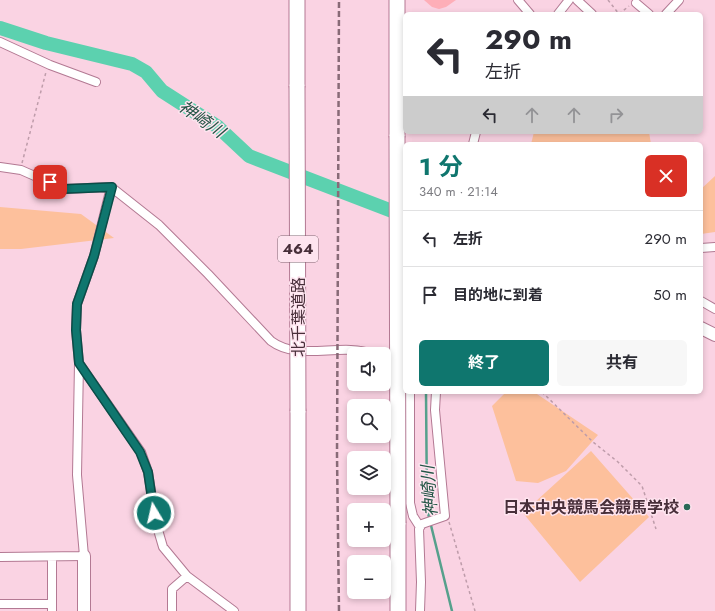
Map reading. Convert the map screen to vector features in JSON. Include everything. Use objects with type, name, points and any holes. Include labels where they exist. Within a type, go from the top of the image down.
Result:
[{"type":"highway","name":"北千葉道路","points":[[297,0],[298,611]]},
{"type":"highway","points":[[397,0],[398,611]]},
{"type":"street","points":[[518,0],[528,12]]},
{"type":"street","points":[[560,12],[569,0]]},
{"type":"street","points":[[577,0],[590,12]]},
{"type":"street","points":[[668,12],[679,0]]},
{"type":"street","points":[[636,3],[647,12]]},
{"type":"street","points":[[0,42],[48,64],[96,82]]},
{"type":"street","points":[[0,167],[21,170],[64,189],[112,187],[159,226],[208,274],[271,341],[278,346],[288,350],[347,350]]},
{"type":"street","points":[[84,611],[84,556],[77,475],[79,363],[76,330],[77,304],[94,256],[112,187]]},
{"type":"street","points":[[703,248],[715,247]]},
{"type":"street","points":[[703,302],[714,305]]},
{"type":"street","points":[[703,329],[715,334]]},
{"type":"street","points":[[79,363],[140,452],[148,472],[156,523],[163,547],[187,576],[234,611]]},
{"type":"street","points":[[391,364],[403,372]]},
{"type":"street","points":[[410,394],[410,503],[413,516],[423,525]]},
{"type":"street","points":[[420,611],[421,582],[419,529],[423,525],[444,516],[435,410],[436,394]]},
{"type":"street","points":[[0,557],[84,556]]},
{"type":"street","points":[[0,604],[52,608],[52,557]]},
{"type":"street","points":[[172,611],[172,589],[187,576]]},
{"type":"path","points":[[608,0],[617,12]]},
{"type":"path","points":[[621,12],[631,4],[636,3]]},
{"type":"path","points":[[21,170],[48,64]]},
{"type":"path","points":[[544,394],[642,486],[656,529]]},
{"type":"path","points":[[444,516],[448,519],[475,611]]},
{"type":"shaded area","points":[[534,134],[649,134],[651,142],[532,142]]},
{"type":"shaded area","points":[[715,176],[715,232],[703,234],[703,187]]},
{"type":"shaded area","points":[[0,207],[81,214],[114,238],[21,249],[0,249]]},
{"type":"shaded area","points":[[504,394],[537,394],[598,435],[566,471],[538,483],[516,481],[492,406]]},
{"type":"shaded area","points":[[591,451],[649,517],[580,582],[523,513]]},
{"type":"building","points":[[424,0],[456,0],[446,7],[439,9],[432,7]]},
{"type":"waterway","name":"神崎川","points":[[0,28],[46,43],[132,64],[146,72],[162,91],[218,127],[249,156],[403,215]]},
{"type":"waterway","name":"神崎川","points":[[426,394],[427,509],[452,611]]},
{"type":"railway","points":[[339,0],[337,455],[339,611]]},
{"type":"place","name":"日本中央競馬会競馬学校","points":[[687,507]]},
{"type":"route","points":[[50,182],[64,189],[112,187],[94,256],[77,304],[77,350],[79,363],[99,390],[140,452],[148,472],[154,513]]}]
